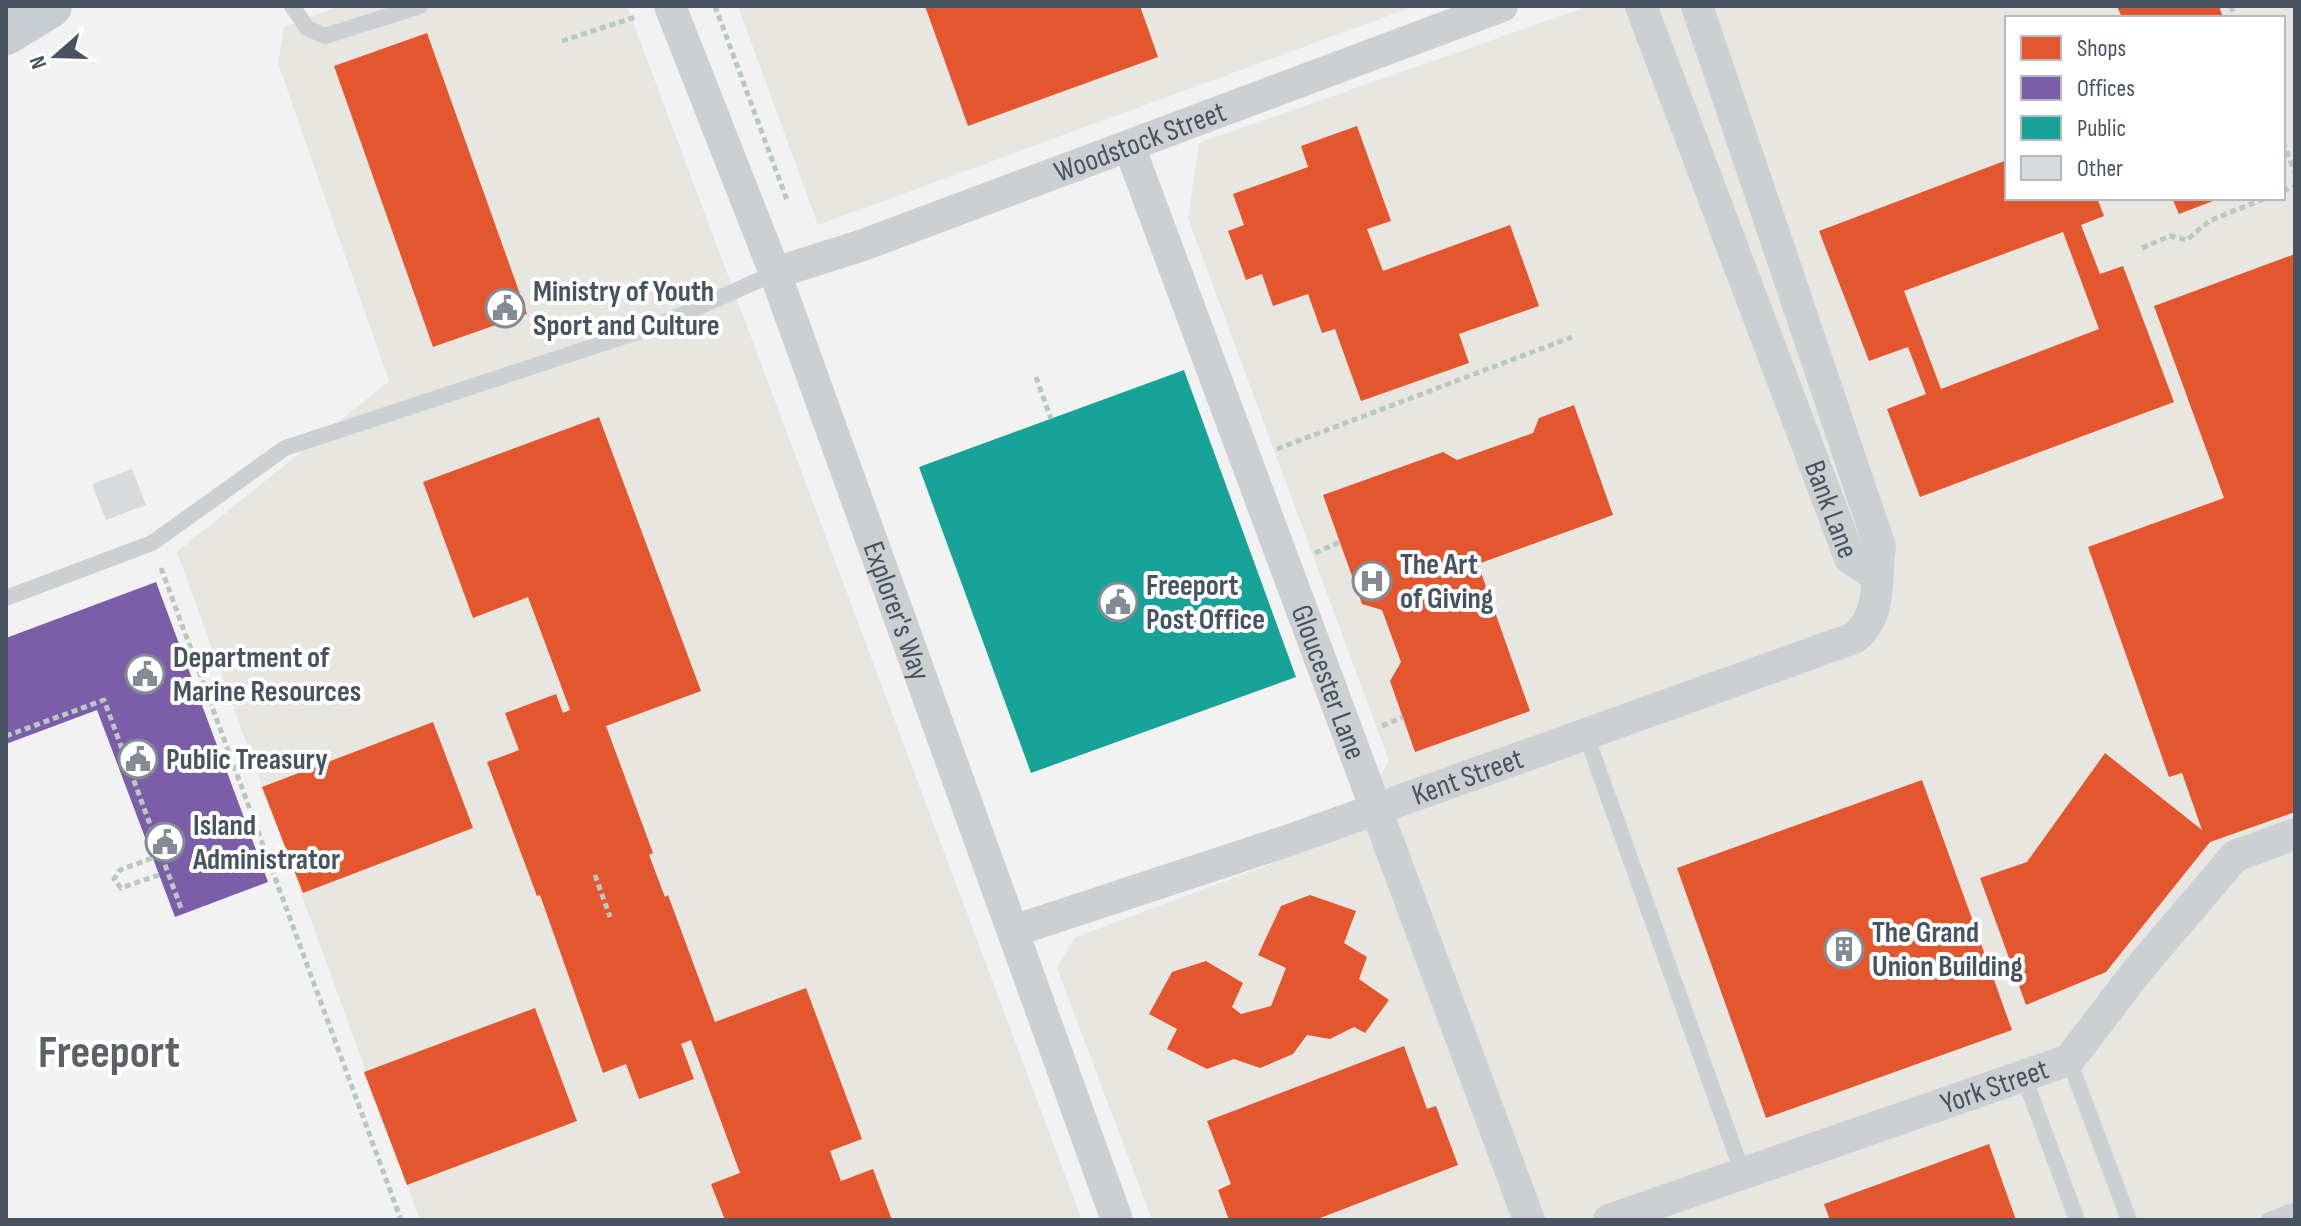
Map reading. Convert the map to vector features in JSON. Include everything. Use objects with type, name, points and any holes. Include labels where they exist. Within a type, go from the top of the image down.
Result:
[{"type":"main road","points":[[6,33],[50,6]]},
{"type":"street","name":"Woodstock Street","points":[[775,273],[863,245],[1502,6]]},
{"type":"street","name":"Bank Lane","points":[[1641,6],[1850,558],[1875,575],[1880,547],[1697,6]]},
{"type":"street","name":"Explorer's Way","points":[[660,9],[775,273],[1117,1220]]},
{"type":"street","name":"Gloucester Lane","points":[[1129,146],[1529,1220]]},
{"type":"street","name":"Kent Street","points":[[1013,931],[1378,809],[1854,638],[1873,613],[1875,575]]},
{"type":"street","name":"York Street","points":[[1609,1220],[2069,1060],[2138,970],[2235,856],[2295,834]]},
{"type":"lane","points":[[292,6],[307,28],[325,36],[420,6]]},
{"type":"lane","points":[[6,598],[152,543],[285,448],[656,326],[775,273]]},
{"type":"lane","points":[[1586,735],[1743,1174]]},
{"type":"lane","points":[[2069,1060],[2129,1220]]},
{"type":"lane","points":[[2024,1077],[2077,1220]]},
{"type":"lane","points":[[2269,1220],[2295,1210]]},
{"type":"path","points":[[715,6],[789,205]]},
{"type":"path","points":[[562,41],[660,9]]},
{"type":"path","points":[[2285,147],[2295,173]]},
{"type":"path","points":[[2142,248],[2170,236],[2187,240],[2209,221],[2261,200]]},
{"type":"path","points":[[1245,461],[1572,337]]},
{"type":"path","points":[[1036,377],[1051,419]]},
{"type":"path","points":[[152,543],[401,1220]]},
{"type":"path","points":[[188,669],[196,667]]},
{"type":"path","points":[[104,700],[180,909],[102,704],[6,738],[104,700]]},
{"type":"path","points":[[159,875],[121,888],[114,879],[120,870],[161,855]]},
{"type":"path","points":[[595,875],[610,917]]},
{"type":"shaded area","points":[[339,6],[627,6],[1082,1220],[420,1220],[177,552],[389,381],[278,63],[284,27]]},
{"type":"shaded area","points":[[738,6],[1415,6],[818,225]]},
{"type":"shaded area","points":[[1589,6],[2295,6],[2295,1220],[1152,1220],[1057,968],[1074,938],[1340,838],[1389,761],[1188,218],[1199,143]]},
{"type":"building: Shops","points":[[925,6],[1140,6],[1158,57],[968,126]]},
{"type":"building: Shops","points":[[2117,6],[2219,6],[2222,16],[2121,16]]},
{"type":"building: Shops","points":[[427,33],[527,314],[433,347],[334,66]]},
{"type":"building: Shops","points":[[1357,126],[1391,221],[1367,229],[1383,271],[1510,225],[1539,306],[1459,334],[1469,363],[1361,401],[1335,329],[1322,333],[1308,294],[1273,306],[1262,274],[1246,280],[1228,231],[1244,225],[1233,194],[1308,167],[1301,146]]},
{"type":"building: Shops","points":[[2005,161],[2005,200],[2098,200],[2104,216],[2081,225],[2100,274],[2123,266],[2174,402],[1920,497],[1887,409],[1926,394],[1908,347],[1869,361],[1819,231]],"holes":[[[2063,232],[2099,329],[1941,389],[1904,291]]]},
{"type":"building: Shops","points":[[2173,200],[2216,200],[2179,214]]},
{"type":"building: Shops","points":[[2295,254],[2295,812],[2210,842],[2106,972],[2026,1005],[1980,878],[2027,862],[2105,753],[2202,830],[2182,773],[2169,777],[2088,547],[2224,498],[2154,306]]},
{"type":"building: Shops","points":[[1574,405],[1613,515],[1478,564],[1530,711],[1415,752],[1390,681],[1401,662],[1382,610],[1362,604],[1323,495],[1443,452],[1457,460],[1533,433],[1539,418]]},
{"type":"building: Shops","points":[[599,417],[701,691],[606,726],[653,853],[649,855],[665,897],[668,895],[715,1022],[806,988],[862,1139],[830,1151],[841,1181],[873,1169],[892,1220],[725,1220],[711,1184],[740,1173],[691,1040],[681,1044],[694,1079],[639,1099],[626,1064],[603,1073],[540,895],[537,896],[487,762],[519,750],[505,713],[556,694],[563,713],[570,710],[528,597],[473,618],[423,482]]},
{"type":"building: Shops","points":[[433,722],[473,828],[303,893],[262,787]]},
{"type":"building: Shops","name":"The Grand Union Building","points":[[1922,780],[2012,1030],[1766,1118],[1677,868]]},
{"type":"building: Shops","points":[[1310,895],[1356,911],[1344,943],[1367,957],[1359,979],[1389,1000],[1365,1033],[1354,1027],[1330,1039],[1307,1035],[1293,1054],[1260,1068],[1234,1059],[1207,1069],[1167,1049],[1177,1029],[1149,1014],[1172,972],[1206,961],[1243,983],[1232,1007],[1241,1014],[1271,1006],[1286,968],[1258,955],[1281,906]]},
{"type":"building: Shops","points":[[535,1008],[577,1121],[407,1185],[364,1072]]},
{"type":"building: Shops","points":[[1404,1046],[1427,1109],[1436,1106],[1458,1165],[1315,1220],[1229,1220],[1218,1190],[1231,1184],[1207,1121]]},
{"type":"building: Shops","points":[[1989,1144],[2016,1220],[1830,1220],[1824,1204]]},
{"type":"building: Offices","points":[[156,582],[268,882],[175,917],[97,710],[6,744],[6,638]]},
{"type":"building: Public","name":"Freeport Post Office","points":[[1184,370],[1296,677],[1031,773],[919,467]]},
{"type":"building: Other","points":[[132,469],[146,505],[106,520],[92,484]]},
{"type":"place","name":"Ministry of Youth Sport and Culture","points":[[505,308]]},
{"type":"place","name":"The Art of Giving","points":[[1372,581]]},
{"type":"place","name":"Freeport Post Office","points":[[1118,602]]},
{"type":"place","name":"Department of Marine Resources","points":[[145,674]]},
{"type":"place","name":"Public Treasury","points":[[138,759]]},
{"type":"place","name":"Island Administrator","points":[[165,842]]},
{"type":"place","name":"The Grand Union Building","points":[[1844,949]]},
{"type":"district","name":"Freeport","points":[[109,1051]]}]
